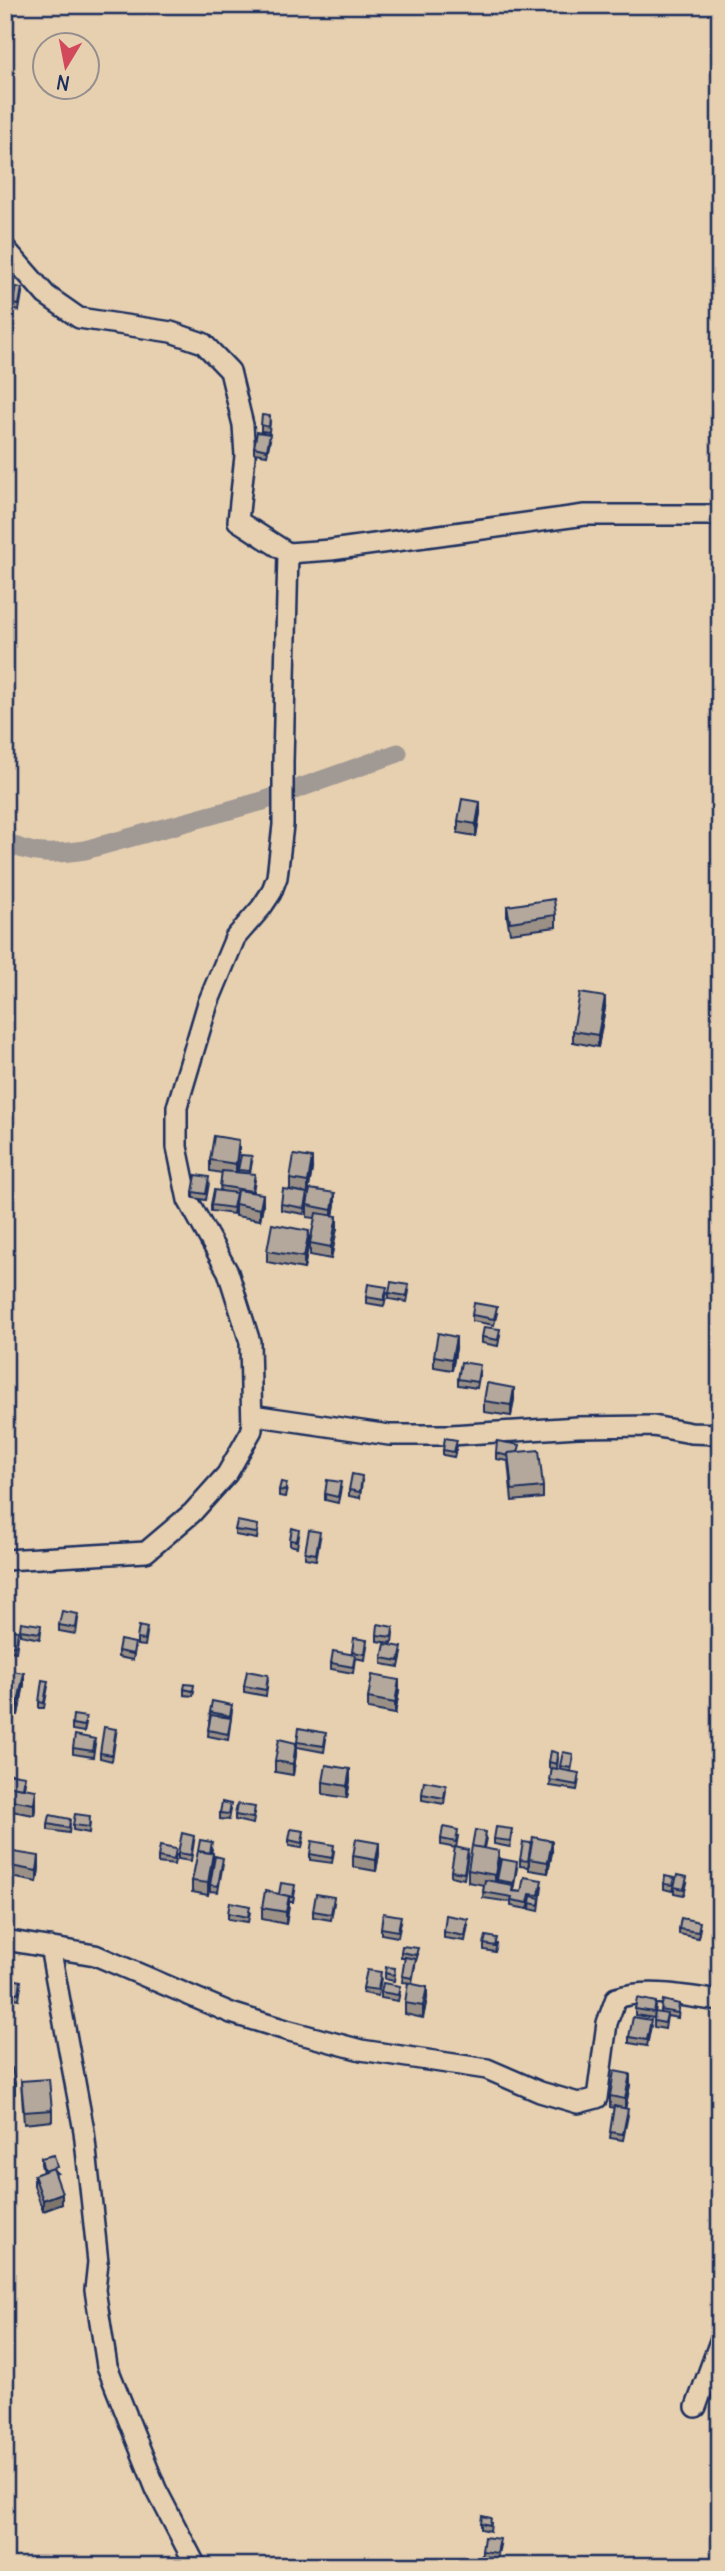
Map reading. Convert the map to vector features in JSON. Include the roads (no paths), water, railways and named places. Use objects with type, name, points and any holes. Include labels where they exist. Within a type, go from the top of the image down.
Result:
[{"type":"street","points":[[5,248],[46,295],[79,318],[172,332],[203,343],[230,370],[243,425],[246,456],[239,521],[288,553],[343,549],[585,515],[720,515]]},
{"type":"street","points":[[5,1560],[146,1552],[192,1513],[227,1474],[252,1430],[250,1342],[228,1272],[188,1200],[177,1147],[177,1107],[208,1003],[235,938],[271,893],[277,877],[283,825],[282,762],[288,553]]},
{"type":"street","points":[[251,1415],[389,1435],[451,1435],[578,1427],[653,1426],[691,1433],[720,1434]]},
{"type":"street","points":[[5,1940],[95,1955],[231,2013],[286,2030],[361,2050],[487,2069],[540,2092],[578,2103],[597,2098],[607,2023],[615,1998],[631,1993],[720,2001]]},
{"type":"street","points":[[50,1947],[84,2132],[98,2263],[95,2290],[107,2366],[156,2489],[197,2566]]},
{"type":"street","points":[[696,2407],[720,2342]]},
{"type":"waterway","points":[[5,841],[34,852],[85,850],[263,801],[398,753]]}]
